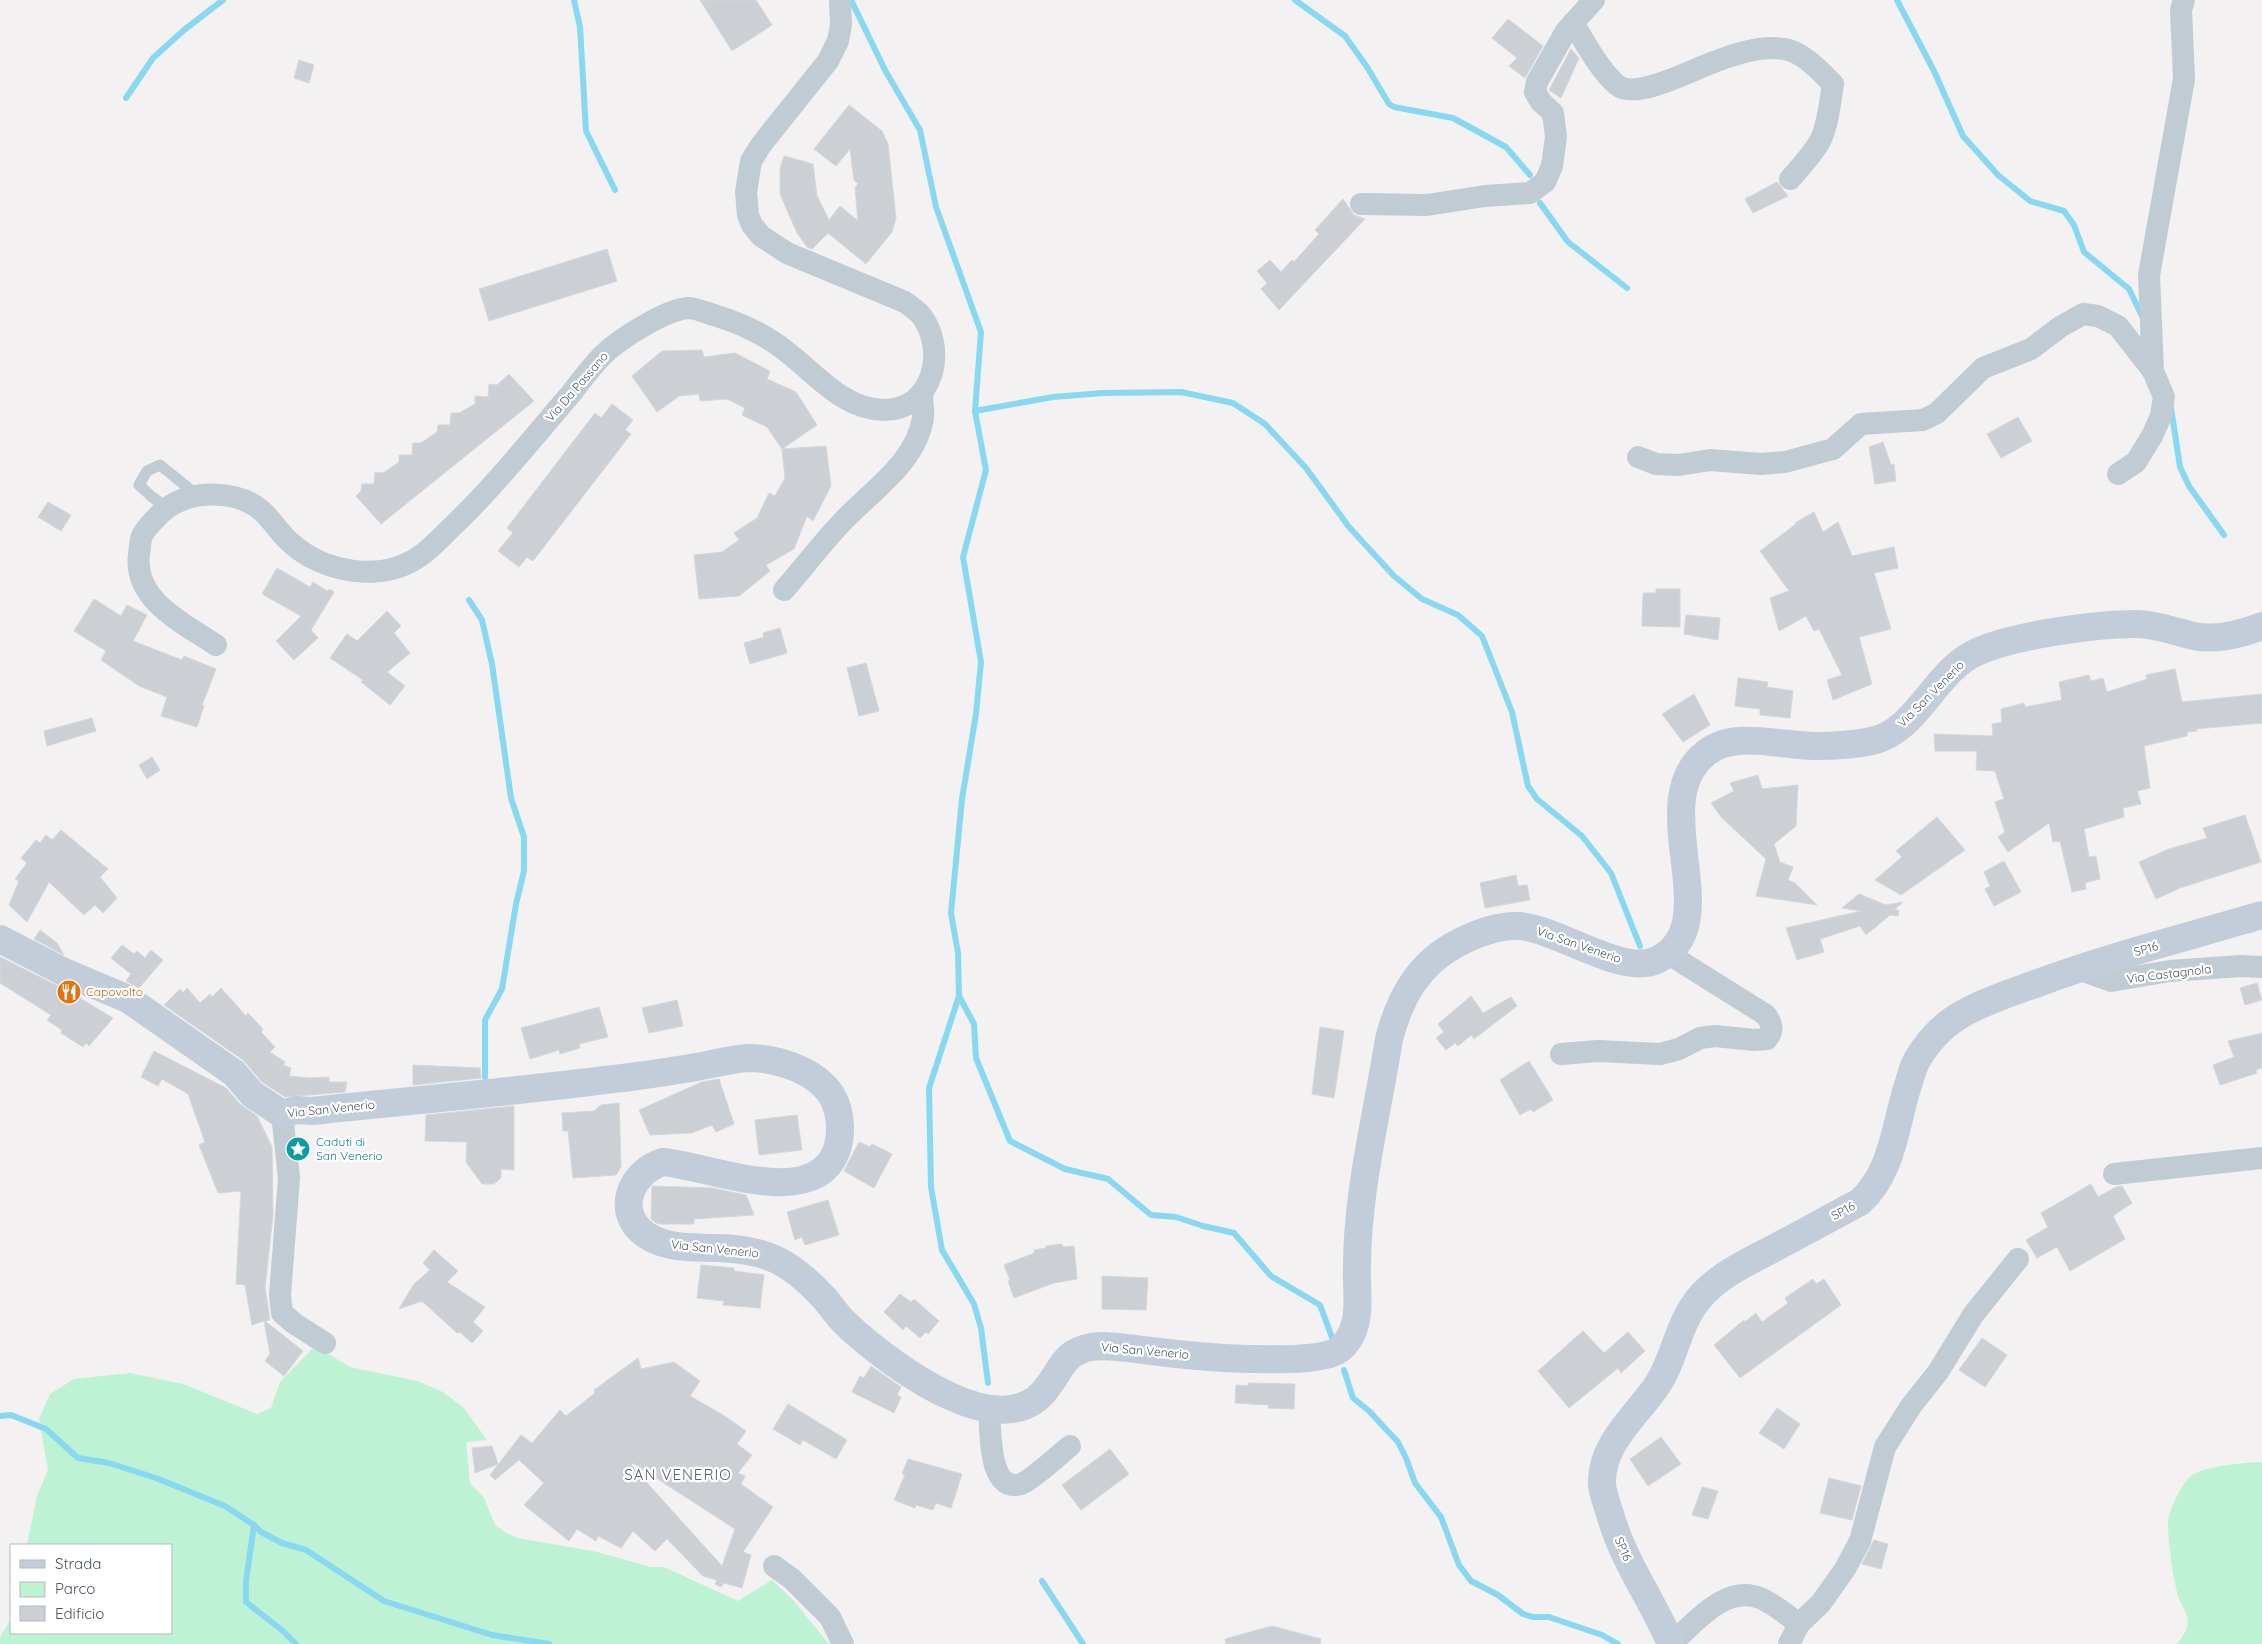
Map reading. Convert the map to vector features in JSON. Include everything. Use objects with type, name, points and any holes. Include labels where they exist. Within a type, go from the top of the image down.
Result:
[{"type":"street","points":[[784,590],[844,520],[903,461],[914,443],[923,417],[922,395],[930,382],[933,368],[933,347],[929,332],[920,314],[906,302],[787,253],[761,236],[752,225],[748,215],[746,192],[751,161],[761,145],[828,61],[838,41],[841,25],[840,0]]},
{"type":"street","points":[[1361,204],[1426,206],[1485,196],[1530,193],[1545,182],[1552,166],[1556,137],[1553,113],[1541,102],[1535,92],[1537,82],[1566,31],[1594,0]]},
{"type":"street","points":[[2153,371],[2149,275],[2184,79],[2182,10],[2184,0]]},
{"type":"street","points":[[1573,23],[1592,54],[1618,86],[1630,90],[1650,87],[1714,62],[1762,48],[1786,48],[1814,64],[1833,84],[1829,106],[1820,140],[1805,163],[1790,179]]},
{"type":"street","name":"Via Da Passano","points":[[216,645],[168,612],[146,592],[138,567],[142,536],[167,508],[197,495],[232,495],[261,509],[292,544],[326,565],[359,573],[392,569],[419,557],[489,490],[605,354],[655,318],[690,308],[743,324],[785,350],[833,390],[858,404],[883,410],[903,407],[922,395]]},
{"type":"street","points":[[1638,457],[1656,464],[1679,465],[1710,460],[1761,464],[1785,462],[1833,449],[1861,424],[1922,420],[1937,413],[1983,368],[2031,348],[2060,327],[2083,314],[2098,316],[2118,326],[2153,371],[2164,397],[2161,416],[2152,436],[2136,462],[2118,474]]},
{"type":"street","name":"Via San Venerio","points":[[0,939],[64,972],[128,999],[234,1073],[252,1094],[282,1114],[296,1110],[312,1111],[517,1091],[655,1074],[748,1058],[788,1065],[816,1080],[829,1091],[839,1113],[840,1133],[838,1148],[832,1161],[824,1171],[810,1177],[786,1183],[762,1181],[663,1162],[652,1165],[634,1180],[629,1203],[634,1221],[645,1234],[670,1246],[747,1250],[786,1263],[804,1277],[843,1321],[878,1351],[950,1396],[990,1409],[1010,1410],[1022,1408],[1029,1404],[1048,1388],[1066,1358],[1075,1352],[1092,1347],[1120,1346],[1239,1359],[1275,1359],[1329,1355],[1340,1350],[1352,1333],[1358,1309],[1356,1243],[1360,1197],[1389,1039],[1395,1016],[1406,993],[1419,973],[1431,960],[1452,946],[1476,934],[1500,927],[1521,926],[1548,933],[1598,954],[1628,962],[1645,964],[1658,960],[1667,954],[1684,929],[1688,912],[1680,809],[1682,792],[1690,769],[1709,750],[1722,744],[1744,741],[1814,746],[1856,743],[1889,735],[1908,719],[1955,667],[1976,652],[2039,635],[2138,624],[2160,626],[2196,637],[2215,638],[2262,626]]},
{"type":"street","name":"SP16","points":[[1671,1644],[1624,1555],[1614,1529],[1602,1485],[1604,1468],[1609,1452],[1620,1433],[1656,1386],[1671,1360],[1692,1308],[1704,1292],[1724,1276],[1860,1202],[1872,1190],[1882,1173],[1896,1135],[1905,1094],[1916,1062],[1930,1040],[1964,1013],[1991,1000],[2078,969],[2262,915]]},
{"type":"street","points":[[1560,1054],[1598,1051],[1660,1054],[1679,1049],[1700,1038],[1715,1036],[1754,1040],[1767,1039],[1771,1034],[1772,1026],[1766,1015],[1667,954]]},
{"type":"street","name":"Via Castagnola","points":[[2078,969],[2111,981],[2170,971],[2241,966],[2262,967]]},
{"type":"street","points":[[282,1114],[290,1178],[280,1295],[282,1312],[295,1324],[325,1343]]},
{"type":"street","points":[[2114,1174],[2262,1158]]},
{"type":"street","points":[[1789,1644],[1799,1624],[1821,1603],[1845,1569],[1860,1541],[1885,1447],[1911,1406],[1938,1372],[1973,1315],[2018,1259]]},
{"type":"street","points":[[990,1409],[991,1458],[998,1472],[1006,1481],[1012,1484],[1022,1484],[1070,1446]]},
{"type":"street","points":[[774,1566],[792,1579],[830,1617],[843,1644]]},
{"type":"street","points":[[1671,1644],[1719,1603],[1740,1595],[1759,1598],[1799,1624]]},
{"type":"lane","points":[[167,508],[140,485],[147,471],[160,465],[197,495]]},
{"type":"green space","points":[[315,1346],[350,1367],[417,1381],[443,1392],[464,1408],[487,1440],[466,1442],[470,1483],[484,1498],[495,1525],[506,1533],[518,1538],[597,1552],[651,1567],[664,1567],[738,1601],[772,1580],[793,1600],[829,1644],[0,1644],[0,1637],[10,1621],[10,1634],[172,1634],[172,1544],[27,1544],[37,1496],[48,1470],[39,1419],[50,1394],[74,1379],[130,1373],[183,1384],[257,1414],[271,1408],[280,1382]]},
{"type":"green space","points":[[2262,1463],[2262,1644],[2177,1644],[2184,1635],[2188,1620],[2178,1596],[2170,1555],[2168,1523],[2173,1505],[2191,1476],[2205,1470],[2223,1466]]},
{"type":"building","points":[[700,0],[756,0],[772,25],[732,51]]},
{"type":"building","points":[[1508,19],[1543,46],[1525,78],[1509,66],[1517,58],[1492,38]]},
{"type":"building","points":[[1571,49],[1579,58],[1561,98],[1549,90]]},
{"type":"building","points":[[299,60],[314,65],[309,83],[294,78]]},
{"type":"building","points":[[849,105],[882,131],[888,144],[896,218],[892,232],[866,264],[828,233],[812,249],[807,247],[797,233],[780,194],[780,169],[784,156],[813,164],[817,196],[829,220],[840,206],[858,221],[855,188],[858,184],[854,180],[850,149],[836,166],[814,149]]},
{"type":"building","points":[[1777,182],[1788,196],[1753,213],[1745,199]]},
{"type":"building","points":[[1343,199],[1354,215],[1365,219],[1279,310],[1261,289],[1267,283],[1257,271],[1270,260],[1281,272],[1292,260],[1294,262],[1319,234],[1315,230]]},
{"type":"building","points":[[607,249],[617,281],[489,321],[479,289]]},
{"type":"building","points":[[702,350],[704,357],[735,353],[770,371],[767,379],[796,392],[817,425],[782,449],[767,427],[742,415],[745,408],[727,399],[700,401],[699,394],[679,396],[657,412],[632,376],[662,351]]},
{"type":"building","points":[[509,374],[534,401],[381,524],[356,496],[361,491],[362,484],[374,484],[375,472],[383,473],[392,467],[399,462],[399,455],[412,455],[413,443],[421,443],[437,432],[438,425],[450,425],[451,413],[459,413],[475,404],[475,396],[488,397],[489,384],[497,385]]},
{"type":"building","points":[[612,404],[633,420],[625,430],[631,434],[533,561],[527,557],[519,567],[498,551],[513,533],[507,528],[595,413],[601,418]]},
{"type":"building","points":[[2018,417],[2032,441],[2001,458],[1987,434]]},
{"type":"building","points":[[1883,442],[1891,465],[1894,464],[1896,481],[1875,484],[1869,447]]},
{"type":"building","points":[[826,446],[831,486],[813,521],[807,516],[794,549],[766,565],[770,571],[739,596],[699,599],[694,555],[722,552],[739,540],[734,533],[757,518],[769,493],[775,496],[785,478],[782,449]]},
{"type":"building","points":[[48,502],[71,515],[61,531],[38,517]]},
{"type":"building","points":[[1814,512],[1823,532],[1838,522],[1852,556],[1894,547],[1898,568],[1874,573],[1891,629],[1859,637],[1872,684],[1833,700],[1827,680],[1842,675],[1819,629],[1814,631],[1806,616],[1779,631],[1770,598],[1789,591],[1760,551],[1795,523]]},
{"type":"building","points":[[277,568],[310,587],[313,582],[327,591],[330,589],[334,592],[311,630],[318,638],[294,660],[276,641],[301,616],[262,594]]},
{"type":"building","points":[[1656,589],[1680,589],[1680,627],[1642,626],[1643,593],[1656,593]]},
{"type":"building","points":[[94,599],[121,616],[127,605],[147,615],[133,641],[182,660],[184,656],[216,669],[202,705],[204,706],[197,727],[161,716],[167,697],[139,686],[101,660],[106,651],[74,631]]},
{"type":"building","points":[[387,611],[401,626],[394,633],[410,653],[387,672],[405,686],[390,705],[361,682],[363,680],[330,658],[347,634],[357,641]]},
{"type":"building","points":[[1686,615],[1720,618],[1718,640],[1684,634]]},
{"type":"building","points":[[780,628],[787,653],[750,664],[744,643],[764,637],[763,633]]},
{"type":"building","points":[[866,663],[879,711],[859,716],[847,668]]},
{"type":"building","points":[[2175,669],[2182,702],[2262,694],[2262,723],[2196,729],[2197,731],[2187,732],[2187,736],[2144,746],[2150,788],[2137,791],[2141,804],[2123,808],[2124,817],[2084,829],[2089,857],[2096,856],[2100,879],[2085,883],[2086,889],[2072,892],[2060,841],[2053,842],[2049,823],[2008,852],[1998,837],[2005,832],[1995,802],[2004,799],[1995,771],[1976,770],[1977,751],[1935,751],[1934,734],[1993,736],[1992,724],[2002,722],[2001,709],[2024,703],[2025,707],[2062,700],[2059,682],[2089,675],[2091,681],[2103,678],[2107,692],[2147,679],[2146,675]]},
{"type":"building","points":[[1738,678],[1768,682],[1767,687],[1793,691],[1790,718],[1760,715],[1760,709],[1735,706]]},
{"type":"building","points":[[1694,694],[1710,725],[1683,742],[1662,714]]},
{"type":"building","points":[[92,718],[96,731],[47,746],[44,731]]},
{"type":"building","points":[[152,757],[160,770],[147,779],[139,765]]},
{"type":"building","points":[[1758,775],[1762,789],[1798,785],[1796,826],[1774,844],[1780,862],[1793,867],[1788,880],[1795,883],[1817,905],[1756,896],[1766,859],[1721,817],[1711,803],[1734,791],[1730,783]]},
{"type":"building","points":[[2245,815],[2261,862],[2180,888],[2156,899],[2139,862],[2169,849],[2207,838],[2203,828]]},
{"type":"building","points":[[1937,817],[1965,850],[1901,895],[1875,880],[1902,857],[1896,851]]},
{"type":"building","points":[[61,830],[108,869],[100,877],[117,898],[103,913],[95,905],[84,915],[49,882],[27,922],[9,905],[19,881],[15,879],[27,863],[21,858],[36,840],[40,843],[46,835],[52,840]]},
{"type":"building","points":[[2004,861],[2021,892],[1994,906],[1985,889],[1990,886],[1984,872]]},
{"type":"building","points":[[1516,875],[1518,886],[1527,885],[1530,900],[1485,908],[1480,883]]},
{"type":"building","points":[[1859,894],[1886,905],[1903,902],[1895,909],[1899,911],[1898,916],[1890,915],[1866,935],[1860,926],[1820,939],[1824,952],[1797,960],[1786,928],[1861,911],[1842,908]]},
{"type":"building","points":[[40,930],[57,943],[64,955],[34,939]]},
{"type":"building","points":[[122,945],[134,954],[137,951],[145,958],[151,950],[163,960],[139,988],[126,981],[131,974],[111,958]]},
{"type":"building","points":[[0,957],[70,992],[113,1018],[89,1046],[86,1043],[83,1047],[61,1033],[62,1030],[47,1020],[51,1015],[0,983]]},
{"type":"building","points":[[2257,983],[2262,1000],[2245,1005],[2240,988]]},
{"type":"building","points":[[187,988],[200,1003],[210,994],[212,997],[221,988],[246,1016],[248,1013],[263,1029],[261,1032],[275,1047],[270,1052],[285,1062],[283,1065],[291,1068],[289,1076],[329,1077],[329,1082],[347,1082],[345,1092],[285,1097],[262,1082],[243,1060],[164,1005],[180,989],[183,993]]},
{"type":"building","points":[[1471,996],[1483,1013],[1511,997],[1517,1006],[1474,1039],[1471,1035],[1458,1046],[1455,1043],[1446,1050],[1436,1038],[1444,1032],[1438,1024]]},
{"type":"building","points":[[677,1000],[683,1026],[649,1033],[642,1008]]},
{"type":"building","points":[[599,1007],[608,1037],[579,1044],[580,1048],[560,1054],[559,1050],[530,1059],[521,1028]]},
{"type":"building","points":[[1320,1027],[1344,1031],[1334,1098],[1312,1094]]},
{"type":"building","points":[[2262,1033],[2262,1068],[2256,1070],[2257,1073],[2220,1085],[2213,1065],[2234,1057],[2228,1041]]},
{"type":"building","points":[[154,1051],[226,1088],[240,1104],[257,1116],[272,1147],[273,1215],[265,1287],[270,1320],[265,1321],[303,1351],[284,1376],[265,1361],[270,1354],[264,1321],[252,1325],[245,1285],[236,1284],[241,1191],[218,1193],[199,1145],[205,1142],[188,1094],[162,1079],[158,1086],[141,1077]]},
{"type":"building","points":[[1529,1061],[1553,1100],[1533,1112],[1531,1109],[1520,1115],[1500,1080]]},
{"type":"building","points":[[413,1065],[480,1068],[481,1078],[413,1085]]},
{"type":"building","points":[[719,1079],[734,1124],[716,1132],[712,1125],[692,1133],[650,1135],[639,1110],[702,1082]]},
{"type":"building","points":[[619,1103],[621,1167],[616,1175],[573,1178],[568,1131],[563,1131],[562,1113],[594,1111],[601,1105]]},
{"type":"building","points":[[514,1106],[514,1170],[501,1169],[501,1178],[494,1184],[482,1184],[466,1162],[467,1142],[425,1141],[426,1115]]},
{"type":"building","points":[[797,1115],[802,1150],[759,1155],[755,1120]]},
{"type":"building","points":[[859,1142],[870,1147],[872,1144],[892,1154],[874,1188],[844,1171]]},
{"type":"building","points":[[2091,1184],[2098,1197],[2116,1187],[2122,1186],[2132,1203],[2113,1216],[2125,1239],[2070,1271],[2057,1247],[2037,1258],[2026,1240],[2048,1227],[2041,1213]]},
{"type":"building","points":[[652,1186],[712,1188],[746,1195],[754,1215],[694,1219],[694,1224],[658,1224],[651,1219]]},
{"type":"building","points":[[828,1200],[839,1235],[805,1245],[802,1237],[795,1240],[787,1212]]},
{"type":"building","points":[[1062,1244],[1063,1247],[1074,1246],[1077,1279],[1054,1283],[1014,1298],[1004,1265],[1034,1253],[1034,1250]]},
{"type":"building","points":[[434,1250],[458,1271],[447,1282],[485,1307],[473,1322],[483,1331],[472,1343],[460,1332],[457,1333],[422,1301],[399,1309],[414,1284],[430,1270],[423,1263]]},
{"type":"building","points":[[701,1265],[734,1268],[734,1271],[764,1275],[760,1308],[723,1305],[724,1301],[697,1298]]},
{"type":"building","points":[[1102,1276],[1148,1278],[1146,1310],[1102,1309]]},
{"type":"building","points":[[1813,1279],[1816,1284],[1824,1279],[1841,1305],[1740,1378],[1714,1345],[1744,1320],[1745,1322],[1756,1313],[1762,1322],[1788,1303],[1785,1298]]},
{"type":"building","points":[[900,1294],[911,1302],[914,1299],[939,1321],[928,1334],[926,1332],[920,1338],[906,1326],[903,1330],[884,1312]]},
{"type":"building","points":[[1583,1331],[1604,1353],[1628,1332],[1645,1351],[1621,1373],[1618,1368],[1569,1408],[1538,1371]]},
{"type":"building","points":[[1982,1338],[2007,1355],[1985,1387],[1959,1370]]},
{"type":"building","points":[[638,1358],[641,1369],[674,1362],[700,1381],[690,1396],[746,1431],[737,1444],[752,1455],[738,1473],[745,1476],[741,1484],[773,1507],[743,1552],[751,1555],[742,1588],[724,1583],[721,1587],[715,1584],[717,1580],[703,1576],[667,1539],[655,1551],[633,1531],[621,1548],[598,1536],[596,1541],[577,1529],[569,1541],[524,1505],[544,1483],[519,1460],[495,1480],[490,1475],[521,1435],[532,1443],[560,1410],[566,1416],[595,1393],[594,1390]],"holes":[[[633,1463],[735,1529],[722,1566],[631,1465]]]},
{"type":"building","points":[[871,1366],[901,1387],[897,1395],[901,1397],[894,1413],[852,1392],[860,1376],[864,1378]]},
{"type":"building","points":[[1248,1383],[1295,1384],[1294,1409],[1268,1408],[1269,1405],[1235,1403],[1236,1385],[1248,1386]]},
{"type":"building","points":[[788,1404],[847,1440],[836,1459],[803,1440],[800,1445],[773,1429]]},
{"type":"building","points":[[1777,1408],[1800,1424],[1784,1449],[1759,1433]]},
{"type":"building","points":[[1661,1437],[1681,1464],[1648,1486],[1630,1459]]},
{"type":"building","points":[[492,1446],[498,1464],[475,1473],[472,1448]]},
{"type":"building","points":[[1110,1449],[1129,1474],[1081,1510],[1062,1485]]},
{"type":"building","points":[[908,1459],[962,1474],[951,1508],[936,1503],[933,1510],[916,1505],[915,1508],[894,1500],[905,1475],[902,1474]]},
{"type":"building","points":[[1829,1478],[1861,1486],[1852,1520],[1820,1513]]},
{"type":"building","points":[[1702,1487],[1718,1491],[1708,1519],[1692,1515]]},
{"type":"building","points":[[1874,1540],[1888,1544],[1881,1569],[1862,1564]]},
{"type":"building","points":[[1272,1626],[1321,1639],[1320,1644],[1226,1644],[1225,1639]]},
{"type":"waterway","points":[[126,98],[153,58],[184,30],[223,0]]},
{"type":"waterway","points":[[574,0],[580,27],[586,131],[615,190]]},
{"type":"waterway","points":[[851,0],[886,72],[920,130],[936,207],[981,332],[975,411],[986,470],[963,557],[981,662],[976,714],[962,799],[951,913],[958,953],[959,996],[929,1088],[931,1187],[942,1250],[974,1304],[981,1328],[988,1383]]},
{"type":"waterway","points":[[1295,0],[1345,36],[1367,67],[1389,104],[1394,107],[1453,118],[1506,147],[1530,175]]},
{"type":"waterway","points":[[1897,0],[1934,71],[1963,136],[1998,175],[2030,201],[2064,211],[2074,225],[2084,252],[2129,289],[2142,316]]},
{"type":"waterway","points":[[1540,203],[1568,242],[1627,288]]},
{"type":"waterway","points":[[975,411],[1053,397],[1103,393],[1181,392],[1233,403],[1265,424],[1306,468],[1349,527],[1394,576],[1422,599],[1458,615],[1482,636],[1512,712],[1528,786],[1537,799],[1582,836],[1611,873],[1640,946]]},
{"type":"waterway","points":[[2171,408],[2180,467],[2189,486],[2224,535]]},
{"type":"waterway","points":[[469,600],[482,620],[492,664],[511,798],[524,837],[524,871],[516,904],[502,989],[485,1020],[485,1077]]},
{"type":"waterway","points":[[959,996],[974,1024],[976,1058],[1010,1141],[1065,1169],[1108,1179],[1151,1215],[1176,1217],[1234,1233],[1271,1276],[1320,1305],[1333,1340]]},
{"type":"waterway","points":[[1344,1370],[1353,1398],[1369,1411],[1398,1442],[1415,1483],[1441,1517],[1459,1565],[1471,1581],[1498,1595],[1523,1614],[1533,1617],[1549,1617],[1602,1635],[1618,1644]]},
{"type":"waterway","points":[[0,1416],[11,1415],[46,1429],[78,1458],[109,1463],[156,1478],[225,1506],[254,1525],[261,1532],[282,1543],[306,1550],[384,1601],[492,1635],[549,1644]]},
{"type":"waterway","points":[[254,1525],[246,1581],[246,1602],[283,1631],[296,1644]]},
{"type":"waterway","points":[[1042,1581],[1083,1644]]},
{"type":"place","name":"Capovolto","points":[[69,992]]},
{"type":"place","name":"Caduti di San Venerio","points":[[298,1149]]},
{"type":"district","name":"SAN VENERIO","points":[[678,1475]]}]
